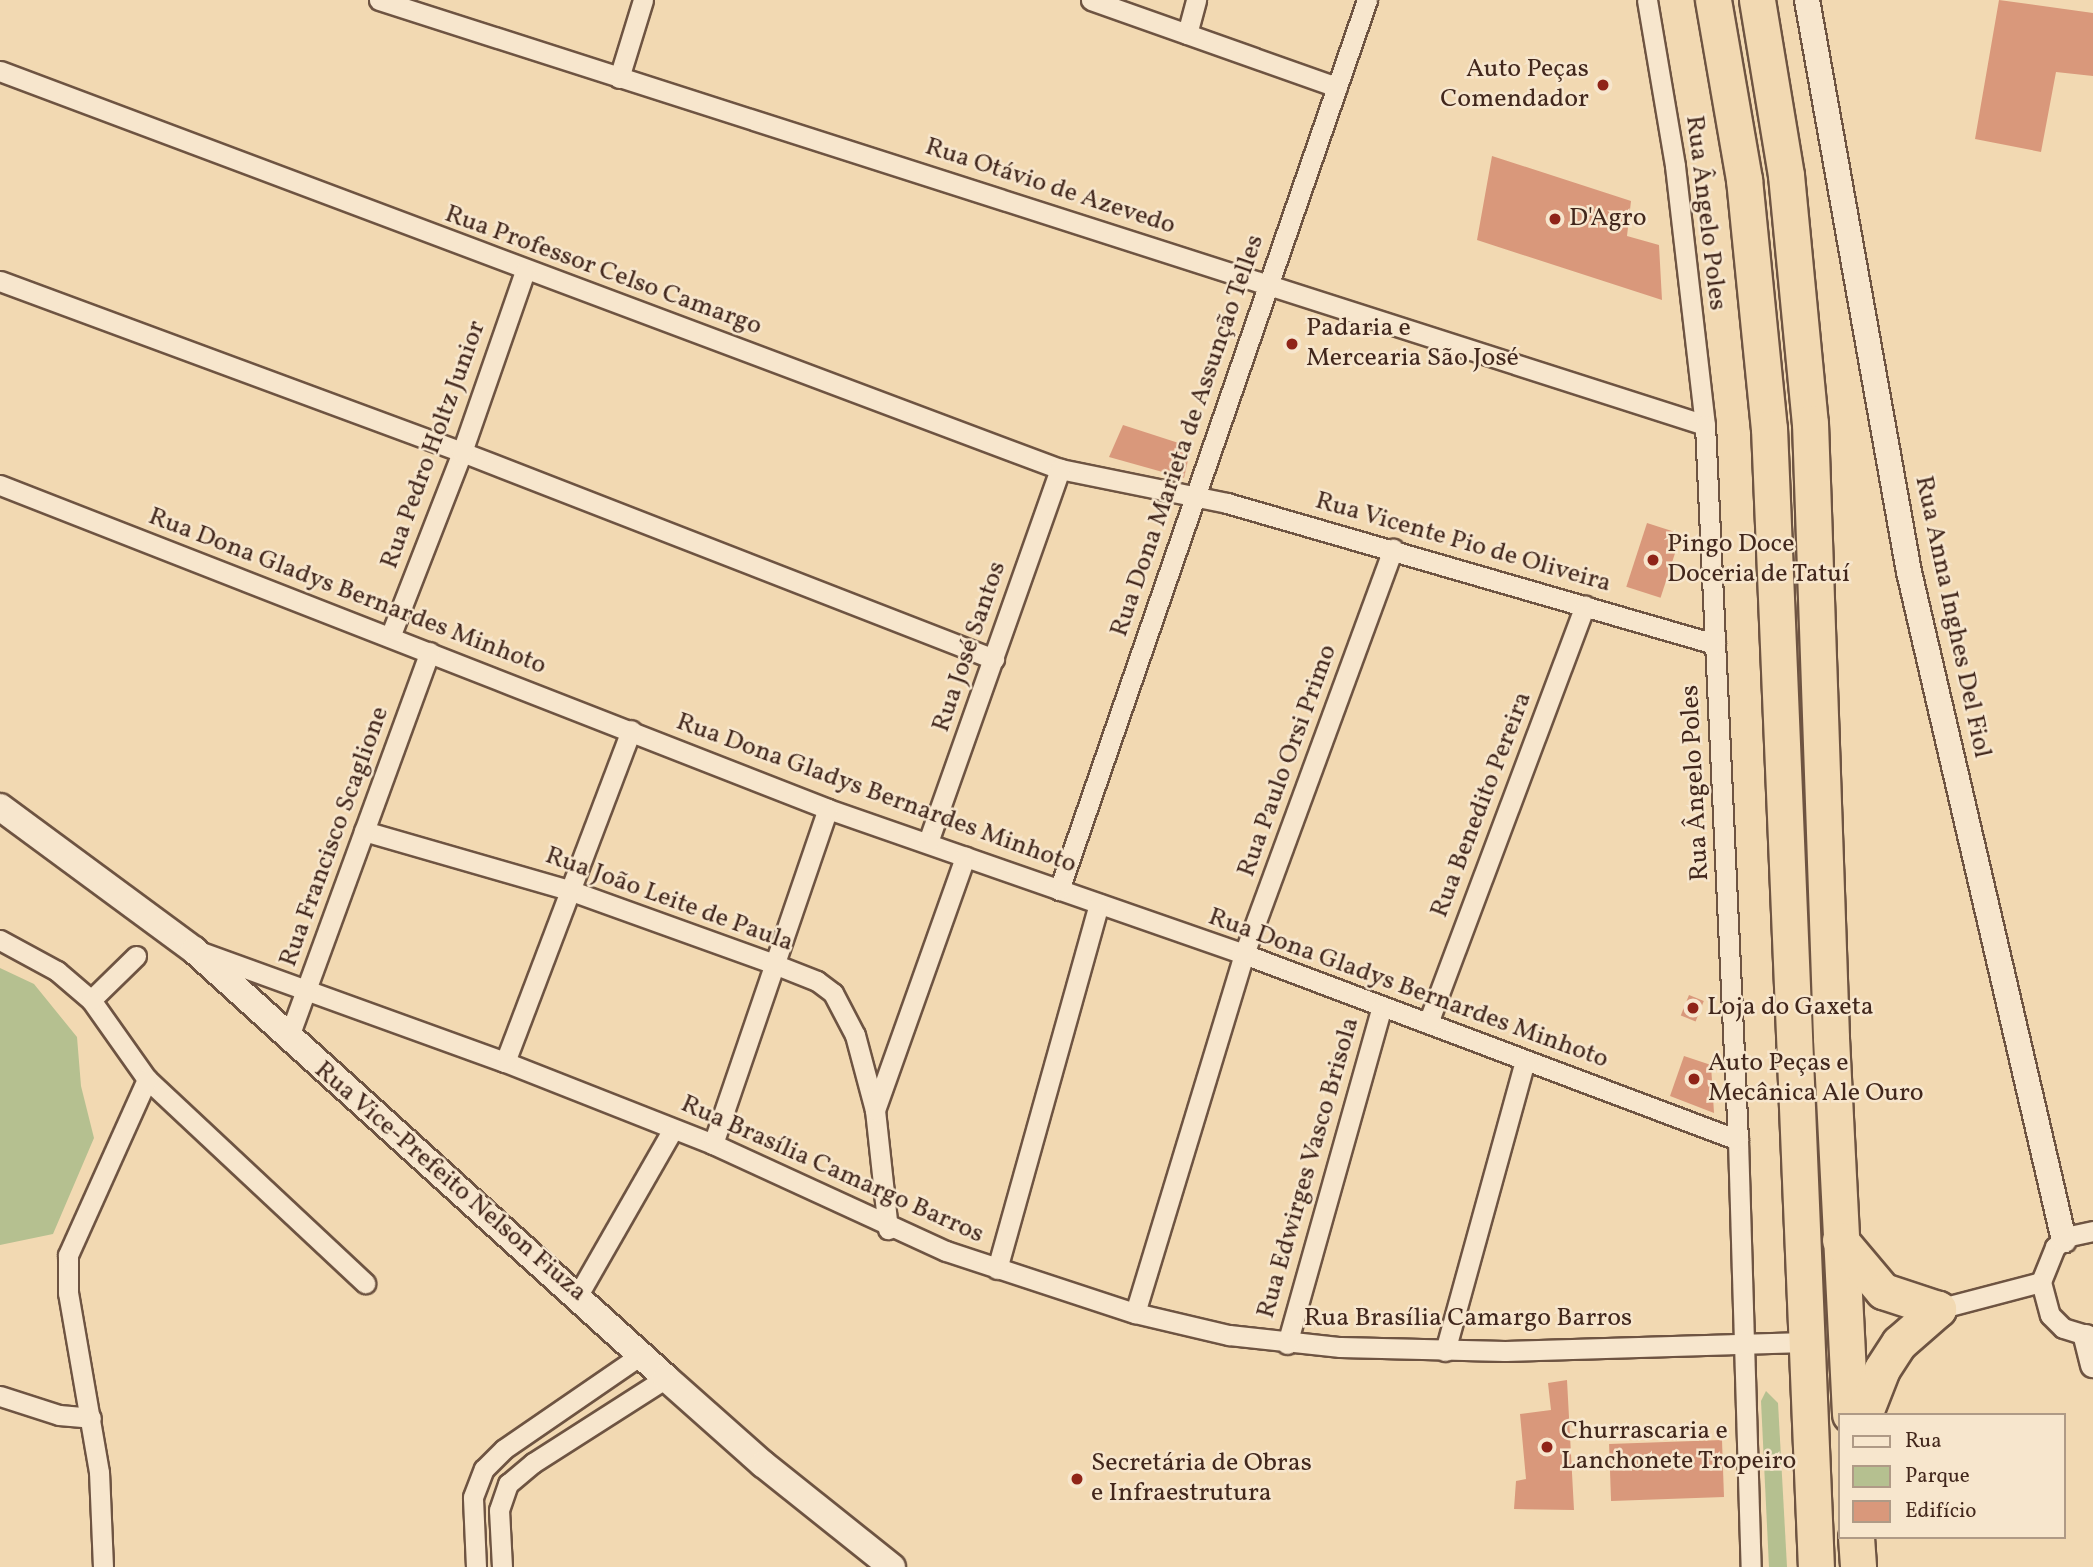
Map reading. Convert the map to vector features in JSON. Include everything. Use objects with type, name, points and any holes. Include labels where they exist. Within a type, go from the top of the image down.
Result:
[{"type":"highway","points":[[1757,0],[1786,174],[1810,423],[1840,1240],[1850,1413]]},
{"type":"highway","points":[[1713,1],[1744,179],[1768,415],[1816,1567]]},
{"type":"highway","points":[[1840,1240],[1866,1276],[1883,1291],[1905,1302],[1938,1309]]},
{"type":"highway","points":[[1865,1413],[1882,1369],[1899,1343],[1938,1309]]},
{"type":"highway","points":[[1856,1539],[1858,1567]]},
{"type":"main road","name":"Rua Vice-Prefeito Nelson Fiuza","points":[[0,807],[194,950],[579,1295],[666,1378],[883,1564]]},
{"type":"street","name":"Rua Otávio de Azevedo","points":[[379,0],[420,6],[618,78],[1705,425]]},
{"type":"street","points":[[618,78],[643,0]]},
{"type":"street","points":[[1091,0],[1337,87]]},
{"type":"street","points":[[1187,34],[1196,0]]},
{"type":"street","name":"Rua Dona Marieta de Assunção Telles","points":[[1059,890],[1367,0]]},
{"type":"street","name":"Rua Ângelo Poles","points":[[1647,0],[1675,166],[1705,425],[1738,1140],[1751,1567]]},
{"type":"street","name":"Rua Anna Inghes Del Fiol","points":[[1807,0],[1909,572],[2064,1240]]},
{"type":"street","name":"Rua Professor Celso Camargo","points":[[0,71],[525,271],[1060,469],[1195,496]]},
{"type":"street","name":"Rua Pedro Holtz Junior","points":[[390,637],[462,452],[525,271]]},
{"type":"street","points":[[0,281],[462,452],[994,659]]},
{"type":"street","name":"Rua José Santos","points":[[928,842],[1060,469]]},
{"type":"street","name":"Rua Dona Gladys Bernardes Minhoto","points":[[0,485],[828,809],[1244,954],[1738,1140]]},
{"type":"street","name":"Rua Vicente Pio de Oliveira","points":[[1195,496],[1393,549],[1716,644]]},
{"type":"street","name":"Rua Paulo Orsi Primo","points":[[1135,1313],[1244,954],[1393,549]]},
{"type":"street","name":"Rua Benedito Pereira","points":[[1428,1023],[1585,606]]},
{"type":"street","name":"Rua Francisco Scaglione","points":[[289,1035],[430,652]]},
{"type":"street","points":[[505,1062],[631,730]]},
{"type":"street","points":[[713,1144],[828,809]]},
{"type":"street","name":"Rua João Leite de Paula","points":[[363,831],[569,891],[817,981],[846,1010],[875,1110],[888,1228]]},
{"type":"street","name":"Rua João Leite de Paula","points":[[875,1110],[965,857]]},
{"type":"street","points":[[997,1269],[1099,904]]},
{"type":"street","points":[[0,940],[57,971],[91,1000],[147,1079],[365,1283]]},
{"type":"street","name":"Rua Brasília Camargo Barros","points":[[194,950],[505,1062],[713,1144],[888,1228],[997,1269],[1135,1313],[1287,1344],[1445,1351],[1807,1342]]},
{"type":"street","points":[[91,1000],[136,956]]},
{"type":"street","points":[[226,961],[289,1035]]},
{"type":"street","name":"Rua Edwirges Vasco Brisola","points":[[1287,1344],[1382,1007]]},
{"type":"street","points":[[1445,1351],[1525,1061]]},
{"type":"street","points":[[103,1567],[99,1472],[68,1293],[68,1255],[147,1079]]},
{"type":"street","points":[[579,1295],[673,1129]]},
{"type":"street","points":[[2093,1231],[2064,1240],[2045,1263],[2040,1282],[2050,1315],[2063,1328],[2090,1337],[2093,1365]]},
{"type":"street","points":[[1938,1309],[2040,1282]]},
{"type":"street","points":[[476,1567],[473,1497],[484,1469],[504,1449],[641,1355]]},
{"type":"street","points":[[502,1567],[499,1510],[508,1485],[533,1462],[666,1378]]},
{"type":"street","points":[[0,1396],[59,1415],[91,1418]]},
{"type":"green space","points":[[0,968],[34,984],[77,1037],[81,1086],[94,1138],[53,1234],[0,1245]]},
{"type":"green space","points":[[1766,1391],[1778,1403],[1787,1567],[1769,1567],[1761,1401]]},
{"type":"building","points":[[1999,0],[2093,13],[2093,76],[2056,72],[2041,152],[1975,139]]},
{"type":"building","name":"D'Agro","points":[[1492,156],[1631,201],[1627,236],[1659,245],[1662,300],[1477,240]]},
{"type":"building","points":[[1123,425],[1191,447],[1184,478],[1109,457]]},
{"type":"building","name":"Pingo Doce Doceria de Tatuí","points":[[1647,523],[1681,534],[1661,598],[1626,587]]},
{"type":"building","name":"Loja do Gaxeta","points":[[1689,995],[1704,1001],[1696,1021],[1681,1015]]},
{"type":"building","name":"Auto Peças e Mecânica Ale Ouro","points":[[1684,1056],[1711,1065],[1714,1113],[1670,1096]]},
{"type":"building","name":"Churrascaria e Lanchonete Tropeiro","points":[[1567,1380],[1574,1510],[1514,1509],[1516,1481],[1526,1479],[1520,1414],[1551,1410],[1548,1383]]},
{"type":"building","points":[[1722,1440],[1724,1497],[1611,1501],[1609,1444]]},
{"type":"place","name":"Auto Peças Comendador","points":[[1603,85]]},
{"type":"place","name":"D'Agro","points":[[1555,219]]},
{"type":"place","name":"Padaria e Mercearia São José","points":[[1292,344]]},
{"type":"place","name":"Pingo Doce Doceria de Tatuí","points":[[1653,560]]},
{"type":"place","name":"Loja do Gaxeta","points":[[1693,1008]]},
{"type":"place","name":"Auto Peças e Mecânica Ale Ouro","points":[[1694,1079]]},
{"type":"place","name":"Churrascaria e Lanchonete Tropeiro","points":[[1547,1447]]},
{"type":"place","name":"Secretária de Obras e Infraestrutura","points":[[1077,1479]]}]
